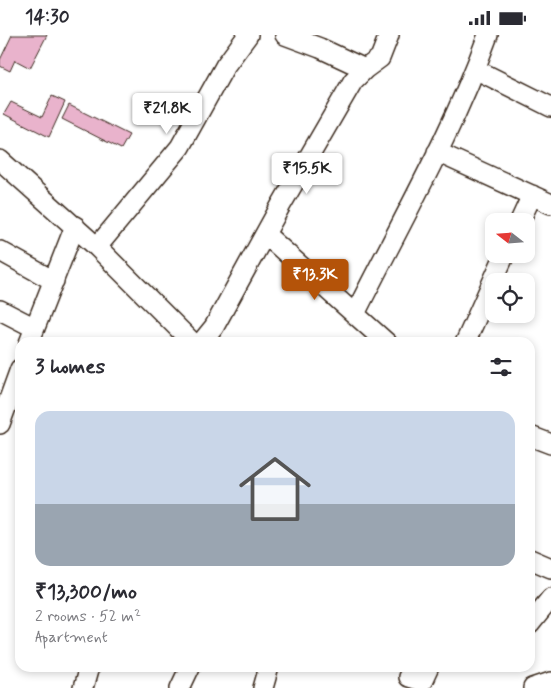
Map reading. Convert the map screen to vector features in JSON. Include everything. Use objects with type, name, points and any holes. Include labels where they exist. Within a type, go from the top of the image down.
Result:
[{"type":"street","points":[[97,247],[180,147],[225,66],[248,35]]},
{"type":"street","points":[[285,35],[322,41],[365,69]]},
{"type":"street","points":[[206,337],[214,327],[353,81],[365,69],[380,59],[389,35]]},
{"type":"street","points":[[354,314],[437,152],[476,69],[488,35]]},
{"type":"street","points":[[476,69],[551,107]]},
{"type":"street","points":[[437,152],[551,204]]},
{"type":"street","points":[[4,166],[97,247],[187,337]]},
{"type":"street","points":[[524,213],[532,195]]},
{"type":"street","points":[[0,310],[32,335],[74,227]]},
{"type":"street","points":[[265,235],[380,337]]},
{"type":"street","points":[[0,251],[54,281]]},
{"type":"street","points":[[468,337],[501,263]]},
{"type":"street","points":[[0,424],[15,383]]},
{"type":"street","points":[[535,438],[551,445]]},
{"type":"street","points":[[535,561],[551,568]]},
{"type":"street","points":[[535,618],[551,598]]},
{"type":"street","points":[[83,688],[88,672]]},
{"type":"street","points":[[180,688],[188,672]]},
{"type":"street","points":[[263,688],[268,672]]},
{"type":"street","points":[[408,677],[421,681],[426,672]]},
{"type":"street","points":[[533,688],[551,682]]},
{"type":"building","points":[[12,35],[47,35],[30,68],[15,60],[10,71],[0,66],[0,60]]},
{"type":"building","points":[[52,96],[65,102],[49,137],[4,114],[11,102],[42,117]]},
{"type":"building","points":[[69,105],[129,135],[121,149],[62,119]]}]
